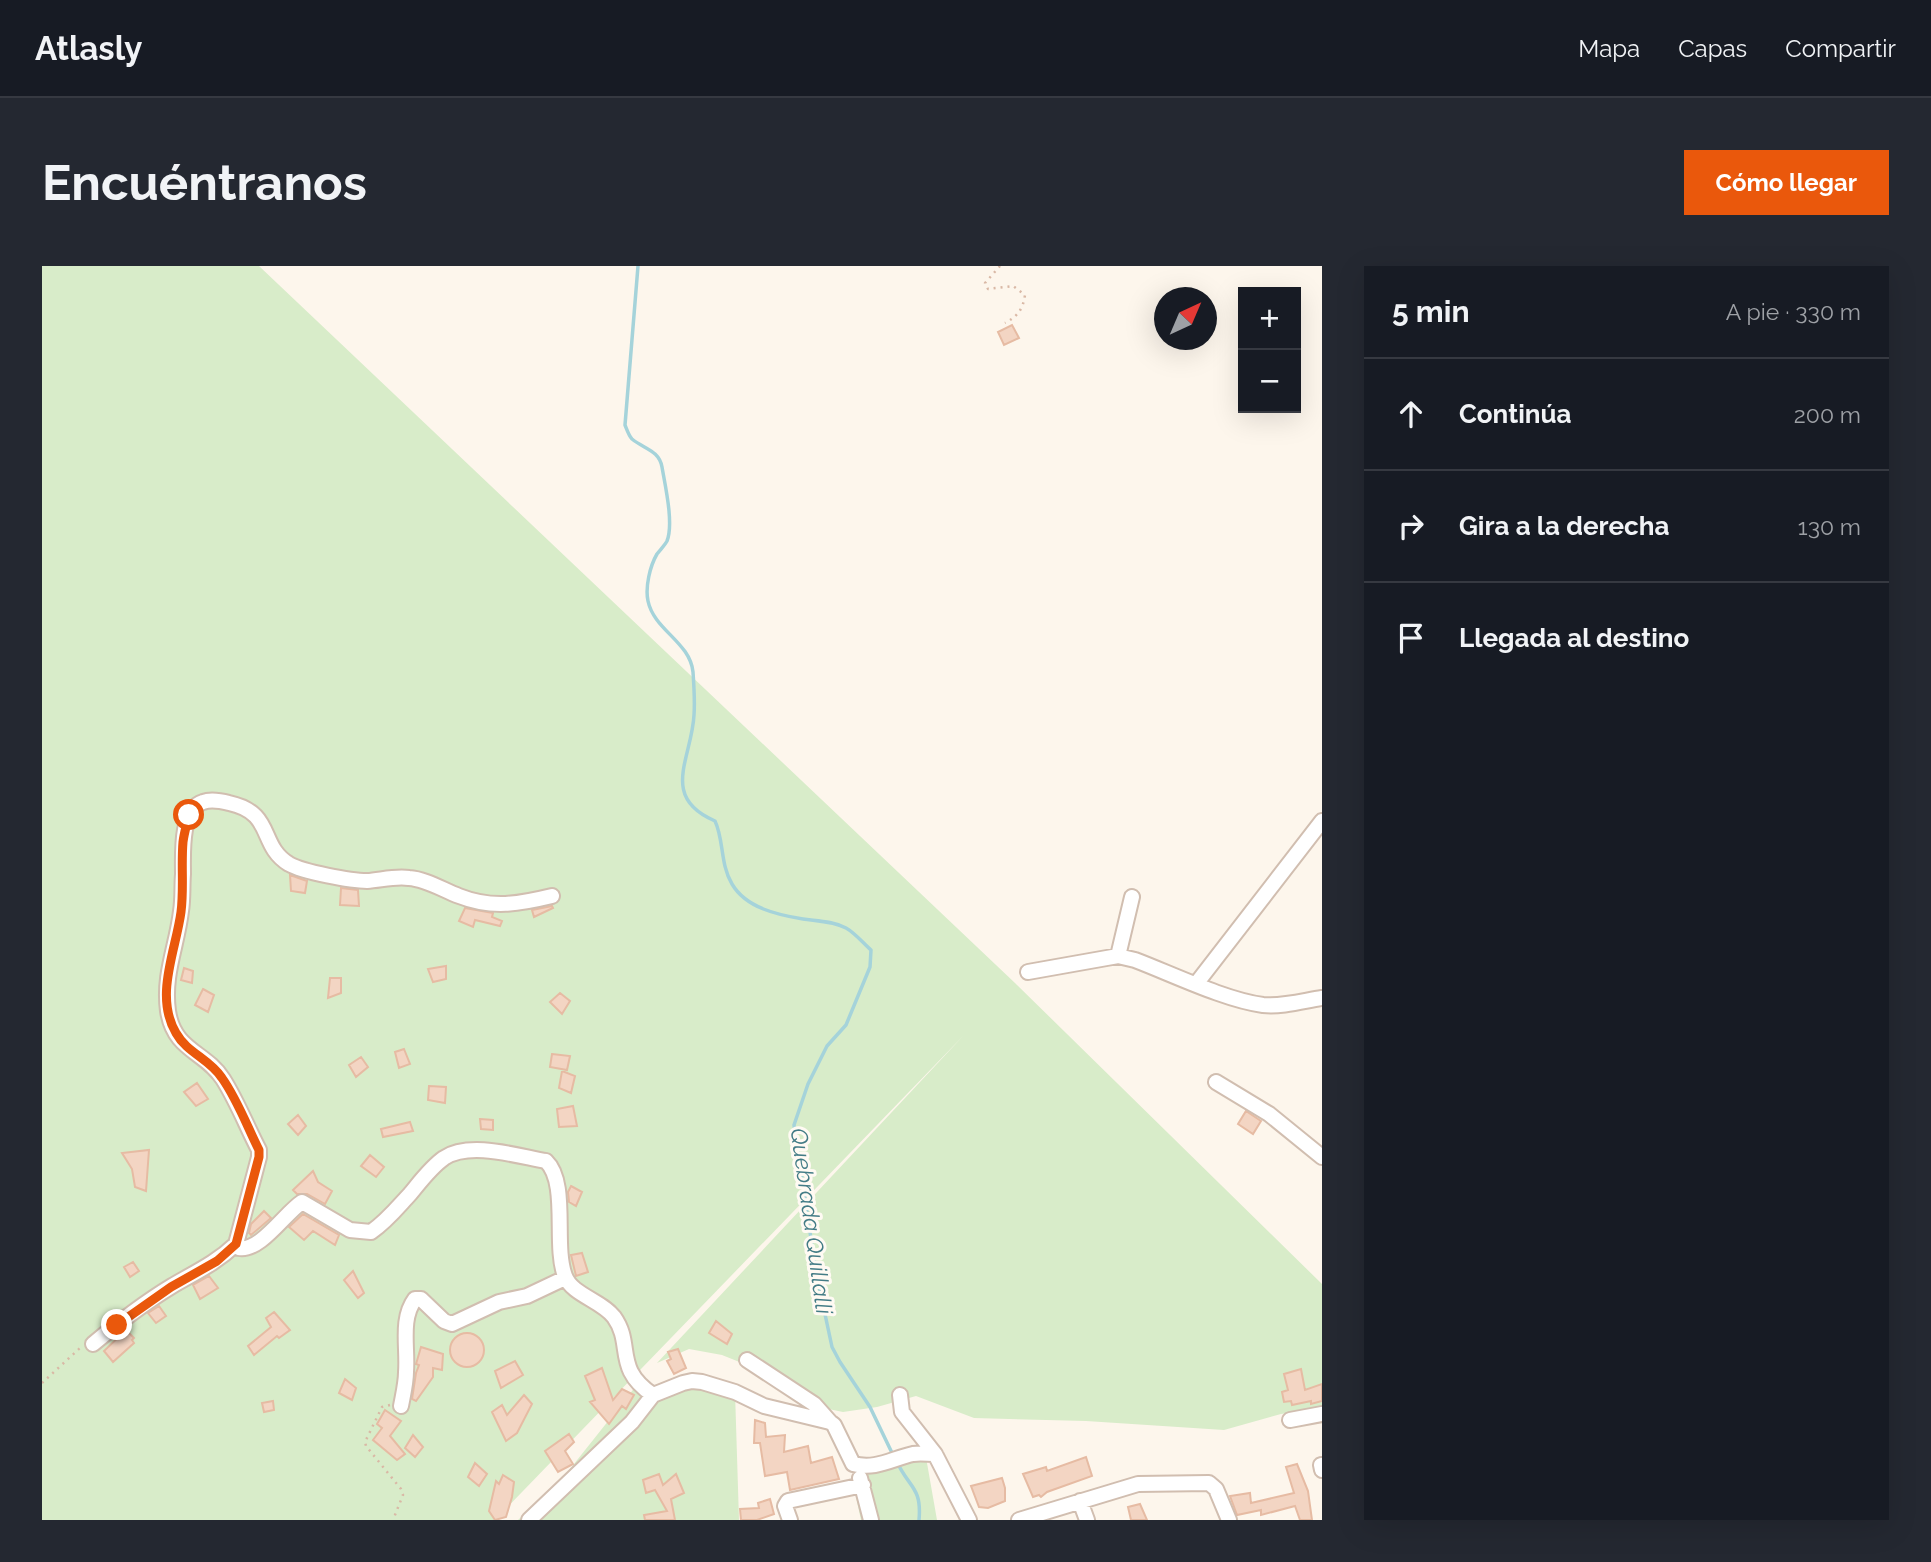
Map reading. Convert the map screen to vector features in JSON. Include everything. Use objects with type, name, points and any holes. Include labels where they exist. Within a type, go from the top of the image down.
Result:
[{"type":"street","points":[[93,1344],[144,1305],[217,1261],[236,1244],[259,1157],[259,1150],[222,1077],[187,1048],[175,1032],[169,1013],[167,989],[171,951],[181,912],[183,842],[189,815],[194,807],[203,802],[218,801],[245,807],[258,817],[277,853],[289,864],[308,871],[365,881],[413,878],[474,901],[504,905],[517,905],[552,896]]},
{"type":"street","points":[[1196,984],[1322,821]]},
{"type":"street","points":[[1118,956],[1132,897]]},
{"type":"street","points":[[1028,972],[1118,956],[1265,1005],[1322,998]]},
{"type":"street","points":[[1216,1082],[1269,1114],[1322,1157]]},
{"type":"street","points":[[236,1244],[243,1249],[262,1239],[302,1202],[351,1230],[372,1232],[387,1221],[433,1168],[444,1158],[459,1151],[493,1151],[546,1161],[556,1175],[565,1278],[612,1315],[620,1327],[625,1357],[632,1377],[653,1395]]},
{"type":"street","points":[[401,1406],[407,1373],[406,1329],[410,1306],[415,1299],[421,1298],[444,1321],[452,1324],[499,1302],[527,1296],[565,1278]]},
{"type":"street","points":[[747,1360],[814,1404],[834,1425],[863,1485],[871,1520]]},
{"type":"street","points":[[529,1520],[632,1422],[653,1395],[692,1381],[735,1392],[764,1406],[830,1422]]},
{"type":"street","points":[[900,1395],[902,1412],[935,1454],[969,1520]]},
{"type":"street","points":[[1290,1420],[1322,1414]]},
{"type":"street","points":[[853,1464],[864,1467],[880,1466],[914,1454],[935,1454]]},
{"type":"street","points":[[1019,1520],[1138,1484],[1209,1483],[1216,1489],[1229,1520]]},
{"type":"street","points":[[790,1520],[785,1506],[788,1501],[863,1485]]},
{"type":"street","points":[[1080,1501],[1087,1520]]},
{"type":"path","points":[[1000,266],[985,283],[988,289],[1013,286],[1025,295],[1024,307],[1015,318],[1005,323]]},
{"type":"path","points":[[42,1382],[82,1346],[93,1344]]},
{"type":"path","points":[[393,1520],[402,1495],[401,1489],[365,1442],[382,1407],[401,1406]]},
{"type":"green space","points":[[42,266],[259,266],[1015,983],[1322,1284],[1322,1408],[1281,1414],[1224,1430],[1086,1421],[974,1418],[916,1396],[877,1407],[843,1412],[819,1407],[762,1371],[722,1355],[689,1349],[657,1363],[964,1035],[495,1520],[42,1520]]},
{"type":"green space","points":[[636,1386],[735,1392],[739,1520],[518,1520],[566,1474]]},
{"type":"green space","points":[[924,1446],[937,1520],[861,1520],[853,1483],[885,1459]]},
{"type":"building","points":[[1012,325],[1019,338],[1004,345],[998,332]]},
{"type":"building","points":[[290,875],[307,881],[305,893],[291,891]]},
{"type":"building","points":[[341,888],[358,890],[359,906],[340,905]]},
{"type":"building","points":[[465,908],[493,913],[492,917],[502,921],[500,926],[475,920],[473,927],[459,921]]},
{"type":"building","points":[[553,908],[534,917],[532,910]]},
{"type":"building","points":[[446,966],[446,979],[433,982],[428,969]]},
{"type":"building","points":[[184,968],[193,971],[192,983],[181,980]]},
{"type":"building","points":[[330,978],[341,978],[341,993],[328,998]]},
{"type":"building","points":[[203,989],[214,995],[208,1012],[195,1005]]},
{"type":"building","points":[[560,993],[570,1001],[562,1014],[550,1002]]},
{"type":"building","points":[[404,1049],[410,1064],[399,1068],[395,1052]]},
{"type":"building","points":[[552,1054],[570,1056],[567,1070],[550,1067]]},
{"type":"building","points":[[361,1057],[368,1067],[356,1077],[349,1065]]},
{"type":"building","points":[[562,1071],[575,1076],[571,1093],[559,1088]]},
{"type":"building","points":[[197,1083],[208,1099],[196,1106],[184,1092]]},
{"type":"building","points":[[429,1086],[446,1087],[445,1103],[428,1100]]},
{"type":"building","points":[[573,1106],[577,1126],[559,1127],[557,1109]]},
{"type":"building","points":[[1246,1111],[1261,1121],[1253,1134],[1238,1124]]},
{"type":"building","points":[[298,1115],[306,1126],[298,1135],[288,1124]]},
{"type":"building","points":[[480,1119],[493,1120],[493,1130],[481,1129]]},
{"type":"building","points":[[410,1122],[413,1131],[383,1137],[381,1129]]},
{"type":"building","points":[[149,1150],[146,1191],[135,1187],[132,1169],[122,1153]]},
{"type":"building","points":[[370,1155],[384,1167],[376,1177],[361,1166]]},
{"type":"building","points":[[313,1171],[318,1182],[332,1191],[325,1204],[293,1190]]},
{"type":"building","points":[[571,1186],[582,1192],[576,1206],[569,1202],[568,1192]]},
{"type":"building","points":[[264,1211],[271,1218],[251,1235],[251,1224]]},
{"type":"building","points":[[303,1214],[339,1235],[335,1245],[313,1231],[304,1240],[289,1227]]},
{"type":"building","points":[[582,1253],[588,1272],[576,1276],[571,1255]]},
{"type":"building","points":[[133,1262],[139,1271],[130,1277],[124,1267]]},
{"type":"building","points":[[353,1271],[364,1293],[358,1298],[344,1280]]},
{"type":"building","points":[[209,1276],[218,1288],[200,1299],[193,1285]]},
{"type":"building","points":[[159,1306],[166,1316],[156,1323],[148,1313]]},
{"type":"building","points":[[274,1312],[290,1330],[279,1338],[277,1336],[254,1355],[248,1346],[271,1327],[266,1318]]},
{"type":"building","points":[[716,1321],[732,1334],[727,1344],[709,1333]]},
{"type":"building","points":[[126,1330],[134,1338],[134,1343],[113,1362],[104,1351]]},
{"type":"building","points":[[467,1333],[479,1338],[484,1350],[479,1362],[467,1367],[455,1362],[450,1350],[455,1338]]},
{"type":"building","points":[[421,1347],[443,1354],[442,1370],[433,1368],[433,1377],[416,1401],[412,1399]]},
{"type":"building","points":[[678,1349],[686,1368],[674,1374],[667,1361],[671,1359],[668,1352]]},
{"type":"building","points":[[515,1361],[523,1375],[501,1388],[495,1371]]},
{"type":"building","points":[[602,1368],[613,1400],[622,1389],[634,1395],[626,1409],[622,1406],[609,1424],[590,1402],[595,1400],[585,1376]]},
{"type":"building","points":[[1301,1369],[1305,1390],[1322,1384],[1322,1401],[1292,1405],[1291,1401],[1284,1402],[1282,1392],[1288,1390],[1284,1374]]},
{"type":"building","points":[[345,1379],[356,1388],[352,1400],[339,1393]]},
{"type":"building","points":[[524,1395],[532,1404],[517,1433],[506,1441],[492,1412],[502,1405],[507,1415]]},
{"type":"building","points":[[273,1401],[274,1410],[264,1412],[262,1403]]},
{"type":"building","points":[[385,1410],[401,1421],[390,1436],[405,1454],[397,1460],[373,1440],[382,1428],[377,1424]]},
{"type":"building","points":[[755,1420],[765,1423],[766,1437],[785,1435],[784,1452],[808,1446],[811,1463],[832,1457],[839,1479],[790,1490],[787,1472],[765,1476],[760,1443],[754,1443]]},
{"type":"building","points":[[569,1434],[574,1442],[565,1451],[573,1464],[558,1472],[545,1451]]},
{"type":"building","points":[[413,1435],[423,1447],[415,1457],[405,1448]]},
{"type":"building","points":[[1086,1457],[1092,1476],[1047,1492],[1041,1497],[1033,1497],[1023,1474],[1046,1467],[1047,1471]]},
{"type":"building","points":[[475,1463],[487,1474],[479,1486],[468,1477]]},
{"type":"building","points":[[1297,1464],[1308,1491],[1312,1520],[1300,1520],[1295,1506],[1261,1515],[1261,1510],[1237,1515],[1230,1496],[1250,1493],[1251,1503],[1294,1493],[1286,1467]]},
{"type":"building","points":[[659,1474],[663,1485],[676,1474],[684,1493],[671,1499],[675,1520],[645,1520],[644,1515],[667,1511],[655,1490],[646,1493],[643,1480]]},
{"type":"building","points":[[503,1475],[514,1482],[512,1497],[506,1517],[495,1520],[489,1511],[496,1481],[499,1484]]},
{"type":"building","points":[[1002,1478],[1005,1501],[988,1508],[979,1507],[971,1486]]},
{"type":"building","points":[[770,1499],[774,1514],[757,1520],[741,1520],[740,1509],[759,1508],[758,1503]]},
{"type":"building","points":[[1140,1504],[1147,1520],[1131,1520],[1128,1507]]},
{"type":"waterway","name":"Quebrada Quillalli","points":[[638,266],[625,425],[632,439],[658,457],[667,494],[669,533],[652,564],[647,595],[657,620],[686,652],[693,672],[694,715],[683,788],[688,800],[698,811],[715,821],[728,876],[745,899],[773,912],[846,928],[871,950],[870,967],[846,1025],[827,1046],[808,1084],[794,1125],[816,1272],[832,1347],[870,1407],[893,1455]]},
{"type":"waterway","name":"Quebrada Quillalli","points":[[897,1462],[917,1494],[919,1520]]},
{"type":"route","points":[[117,1325],[171,1287],[217,1261],[236,1244],[259,1157],[259,1150],[222,1077],[187,1048],[175,1032],[169,1013],[167,989],[171,951],[181,912],[183,842],[189,815]]}]
